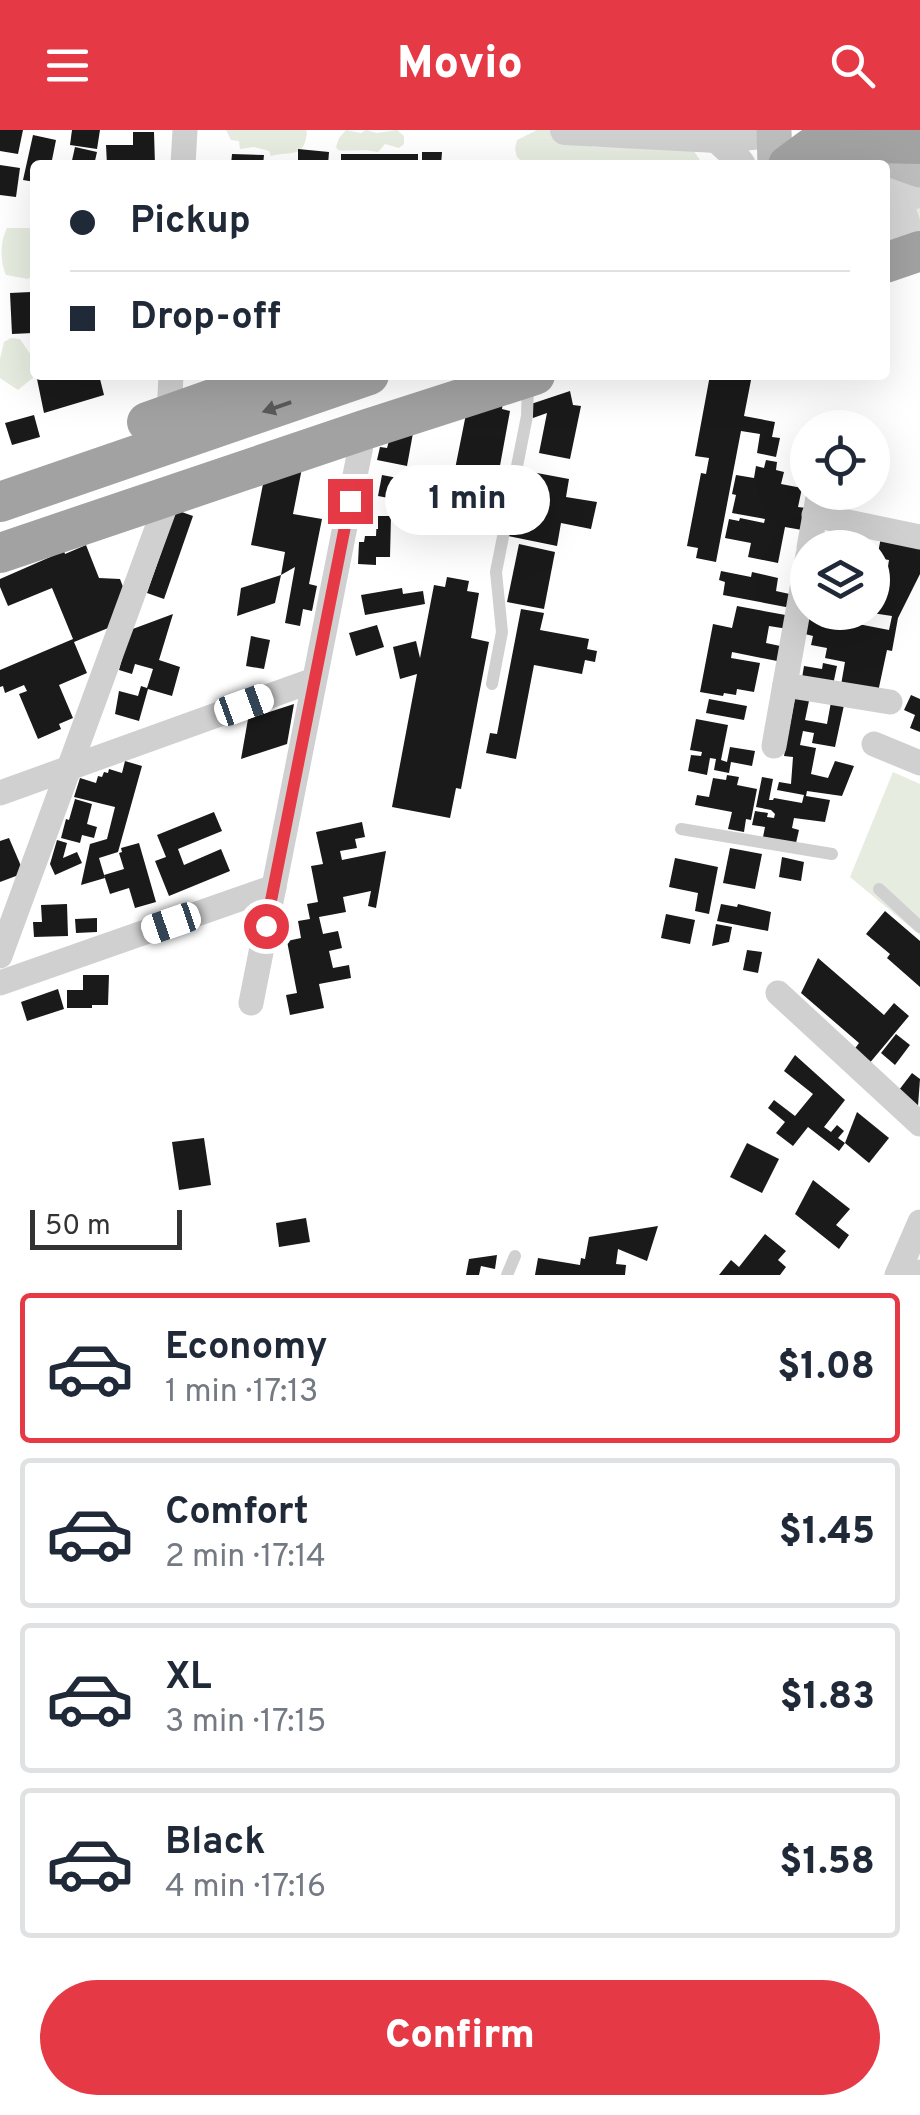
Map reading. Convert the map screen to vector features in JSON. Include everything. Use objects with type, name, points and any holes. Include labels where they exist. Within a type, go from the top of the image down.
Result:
[{"type":"highway","points":[[778,148],[811,148],[843,134],[920,141]]},
{"type":"highway","points":[[890,261],[920,251]]},
{"type":"highway","points":[[0,473],[266,380]]},
{"type":"highway","points":[[0,502],[354,380]]},
{"type":"highway","points":[[0,533],[449,380]]},
{"type":"highway","points":[[0,553],[520,380]]},
{"type":"main road","points":[[843,134],[920,170]]},
{"type":"street","points":[[183,160],[185,130]]},
{"type":"street","points":[[565,130],[717,138],[778,148]]},
{"type":"street","points":[[717,138],[737,160]]},
{"type":"street","points":[[169,415],[171,380]]},
{"type":"street","points":[[251,1003],[364,430]]},
{"type":"street","points":[[0,956],[169,496]]},
{"type":"street","points":[[835,510],[920,537]]},
{"type":"street","points":[[774,746],[794,630]]},
{"type":"street","points":[[0,794],[314,680]]},
{"type":"street","points":[[785,685],[890,702]]},
{"type":"street","points":[[874,744],[920,763]]},
{"type":"street","points":[[0,983],[274,887]]},
{"type":"street","points":[[778,993],[920,1124]]},
{"type":"street","points":[[897,1275],[920,1222]]},
{"type":"lane","points":[[492,684],[502,632],[496,572],[532,380]]},
{"type":"lane","points":[[682,829],[832,854]]},
{"type":"lane","points":[[879,889],[920,927]]},
{"type":"lane","points":[[507,1275],[515,1256]]},
{"type":"shaded area","points":[[226,130],[307,132],[300,150],[271,156],[269,151],[254,147],[240,149],[239,141],[231,140]]},
{"type":"shaded area","points":[[346,130],[397,130],[404,136],[404,144],[399,148],[385,144],[378,152],[338,150],[339,138]]},
{"type":"shaded area","points":[[537,130],[558,130],[580,137],[593,147],[692,148],[700,160],[521,160],[515,149],[517,140]]},
{"type":"shaded area","points":[[825,147],[854,147],[882,160],[805,160]]},
{"type":"shaded area","points":[[890,165],[920,184],[920,234],[890,244]]},
{"type":"shaded area","points":[[7,228],[30,228],[28,279],[6,275],[3,239]]},
{"type":"shaded area","points":[[20,339],[30,354],[30,380],[18,390],[0,378],[4,342]]},
{"type":"shaded area","points":[[893,772],[920,784],[920,935],[850,877]]},
{"type":"building","points":[[0,130],[23,130],[18,154],[0,151]]},
{"type":"building","points":[[72,130],[100,130],[97,149],[70,145]]},
{"type":"building","points":[[133,132],[154,132],[155,160],[107,160],[106,145],[133,145]]},
{"type":"building","points":[[33,135],[56,140],[52,160],[30,160],[30,181],[23,180]]},
{"type":"building","points":[[75,147],[97,152],[95,160],[72,160]]},
{"type":"building","points":[[298,149],[329,152],[328,160],[298,160]]},
{"type":"building","points":[[422,152],[442,152],[441,160],[422,160]]},
{"type":"building","points":[[232,154],[264,155],[264,160],[231,160]]},
{"type":"building","points":[[341,154],[418,154],[418,160],[341,160]]},
{"type":"building","points":[[0,165],[20,168],[16,197],[0,195]]},
{"type":"building","points":[[30,292],[30,333],[12,334],[10,293]]},
{"type":"building","points":[[37,380],[100,380],[104,395],[44,413]]},
{"type":"building","points":[[709,380],[751,380],[744,416],[775,422],[772,437],[780,438],[776,457],[757,453],[760,434],[741,431],[716,562],[696,558],[698,548],[687,546],[701,473],[706,474],[709,458],[695,456]]},
{"type":"building","points":[[570,391],[573,405],[581,406],[570,459],[539,453],[547,413],[533,418],[528,405]]},
{"type":"building","points":[[503,402],[502,409],[510,411],[497,482],[454,474],[466,414]]},
{"type":"building","points":[[34,415],[40,437],[12,445],[5,423]]},
{"type":"building","points":[[415,422],[407,466],[377,460],[380,447],[387,448],[390,437]]},
{"type":"building","points":[[766,460],[777,462],[776,470],[784,472],[781,484],[790,486],[790,510],[806,510],[802,530],[785,527],[778,563],[748,557],[751,543],[725,538],[729,519],[764,523],[765,519],[732,513],[736,495],[732,494],[736,475],[754,478],[756,466],[764,468]]},
{"type":"building","points":[[303,463],[293,514],[322,519],[309,584],[317,586],[312,611],[303,609],[300,626],[285,623],[295,567],[281,575],[285,552],[251,545],[265,474]]},
{"type":"building","points":[[521,470],[569,479],[566,497],[597,502],[591,529],[561,523],[557,546],[508,536]]},
{"type":"building","points":[[382,475],[403,479],[399,500],[378,496]]},
{"type":"building","points":[[453,487],[493,495],[486,534],[445,527]]},
{"type":"building","points":[[176,510],[193,516],[164,599],[147,593]]},
{"type":"building","points":[[377,516],[391,516],[390,557],[376,557],[376,565],[358,564],[359,542],[364,542],[365,536],[376,536]]},
{"type":"building","points":[[890,534],[920,540],[920,574],[898,618],[878,692],[841,685],[845,662],[825,658],[827,648],[811,645],[813,636],[805,634],[806,630],[890,630]]},
{"type":"building","points":[[519,544],[555,552],[544,609],[507,602]]},
{"type":"building","points":[[86,545],[99,578],[120,579],[125,592],[113,626],[74,642],[87,673],[59,685],[73,718],[59,724],[61,729],[38,739],[19,694],[27,691],[24,685],[5,693],[0,687],[0,670],[73,639],[52,588],[8,606],[0,579]]},
{"type":"building","points":[[721,571],[778,578],[776,591],[790,594],[790,608],[723,595],[725,582],[719,580]]},
{"type":"building","points":[[281,575],[275,603],[237,616],[241,588]]},
{"type":"building","points":[[447,577],[469,581],[467,591],[479,593],[471,638],[489,642],[461,789],[456,788],[450,818],[392,807],[417,674],[400,679],[393,647],[416,641],[420,658],[434,585],[445,587]]},
{"type":"building","points":[[402,588],[403,594],[423,591],[425,604],[365,615],[361,595]]},
{"type":"building","points":[[737,606],[790,616],[788,629],[769,626],[766,643],[785,647],[782,662],[732,652],[731,658],[760,663],[754,692],[737,689],[736,695],[723,696],[700,692],[713,624],[732,628]]},
{"type":"building","points":[[521,609],[544,613],[540,630],[589,639],[587,649],[597,651],[595,662],[585,660],[582,674],[534,665],[516,759],[486,753],[490,733],[497,734]]},
{"type":"building","points":[[173,614],[159,660],[180,667],[172,696],[148,689],[139,721],[115,714],[119,691],[138,696],[141,686],[147,688],[153,669],[135,664],[132,674],[119,670],[130,630]]},
{"type":"building","points":[[377,625],[384,647],[356,656],[349,633]]},
{"type":"building","points":[[251,636],[270,640],[264,669],[246,666]]},
{"type":"building","points":[[823,663],[837,666],[833,685],[802,678],[804,666],[822,669]]},
{"type":"building","points":[[796,693],[810,696],[805,720],[827,724],[831,702],[844,705],[835,747],[812,743],[814,733],[803,731],[800,745],[816,748],[811,774],[828,778],[835,761],[854,766],[842,796],[807,791],[806,796],[830,800],[825,822],[794,818],[792,828],[799,830],[796,843],[763,837],[765,827],[752,825],[755,811],[768,813],[767,817],[774,818],[775,814],[756,807],[762,777],[773,779],[769,800],[802,803],[804,795],[777,790],[779,782],[791,784],[793,757],[784,756]]},
{"type":"building","points":[[911,695],[920,699],[920,732],[910,728],[915,715],[904,710]]},
{"type":"building","points":[[709,699],[747,706],[744,720],[706,713]]},
{"type":"building","points":[[294,704],[287,744],[241,759],[248,719]]},
{"type":"building","points":[[696,719],[728,725],[721,760],[727,762],[730,747],[755,751],[752,766],[731,762],[729,773],[714,770],[716,759],[710,758],[707,775],[688,771],[691,755],[701,756],[702,752],[690,750]]},
{"type":"building","points":[[125,761],[142,766],[118,852],[99,858],[105,878],[81,885],[90,844],[107,839],[115,807],[74,797],[80,778],[96,783],[98,776],[109,769],[122,773]]},
{"type":"building","points":[[727,775],[739,777],[737,785],[757,789],[751,820],[746,819],[744,832],[728,829],[732,812],[695,805],[697,795],[709,797],[713,778],[726,780]]},
{"type":"building","points":[[75,799],[92,804],[87,824],[97,827],[94,838],[82,835],[80,843],[61,838]]},
{"type":"building","points":[[214,812],[222,831],[178,849],[184,865],[221,849],[230,871],[169,896],[155,861],[166,857],[157,835]]},
{"type":"building","points":[[362,822],[365,837],[355,839],[357,848],[340,851],[342,860],[386,851],[376,908],[368,906],[371,891],[343,897],[346,912],[319,917],[323,934],[338,931],[342,948],[329,951],[333,968],[349,965],[351,978],[319,984],[324,1008],[290,1015],[286,995],[297,993],[287,941],[301,938],[298,921],[310,919],[307,904],[318,902],[311,866],[323,864],[316,832]]},
{"type":"building","points":[[9,838],[24,873],[0,882],[0,841]]},
{"type":"building","points":[[57,840],[67,843],[63,858],[77,852],[82,863],[55,875],[50,864]]},
{"type":"building","points":[[139,843],[156,902],[135,908],[129,888],[110,894],[104,875],[124,869],[121,848]]},
{"type":"building","points":[[730,848],[762,854],[755,889],[723,883]]},
{"type":"building","points":[[782,857],[804,862],[801,881],[779,877]]},
{"type":"building","points":[[675,858],[718,867],[709,914],[695,911],[698,893],[669,887]]},
{"type":"building","points":[[67,904],[68,936],[34,937],[33,922],[42,922],[41,905]]},
{"type":"building","points":[[721,904],[771,912],[768,931],[717,921]]},
{"type":"building","points":[[885,911],[920,941],[920,987],[866,934]]},
{"type":"building","points":[[666,914],[695,920],[690,944],[661,938]]},
{"type":"building","points":[[97,918],[97,932],[76,933],[75,919]]},
{"type":"building","points":[[716,924],[732,927],[729,942],[712,946]]},
{"type":"building","points":[[747,950],[762,952],[758,973],[743,970]]},
{"type":"building","points":[[818,958],[884,1015],[894,1003],[909,1016],[868,1065],[853,1051],[859,1043],[801,993]]},
{"type":"building","points":[[83,975],[109,975],[108,1005],[67,1008],[67,990],[83,990]]},
{"type":"building","points":[[58,989],[64,1009],[27,1021],[21,1002]]},
{"type":"building","points":[[896,1034],[910,1045],[895,1065],[881,1053]]},
{"type":"building","points":[[795,1055],[845,1100],[824,1127],[831,1132],[837,1125],[844,1131],[838,1138],[845,1143],[839,1151],[808,1127],[793,1146],[776,1133],[785,1122],[768,1108],[774,1100],[795,1116],[813,1094],[784,1071]]},
{"type":"building","points":[[912,1073],[920,1079],[918,1106],[899,1090]]},
{"type":"building","points":[[857,1112],[889,1138],[869,1163],[845,1143]]},
{"type":"building","points":[[204,1138],[211,1185],[179,1190],[172,1142]]},
{"type":"building","points":[[747,1143],[779,1159],[762,1193],[730,1177]]},
{"type":"building","points":[[813,1180],[850,1209],[836,1225],[849,1235],[839,1249],[795,1214]]},
{"type":"building","points":[[306,1218],[310,1242],[279,1247],[276,1223]]},
{"type":"building","points":[[658,1226],[647,1261],[618,1249],[616,1264],[626,1265],[625,1275],[535,1275],[538,1258],[580,1265],[589,1237]]},
{"type":"building","points":[[765,1234],[786,1251],[778,1260],[786,1267],[780,1275],[719,1275],[731,1260],[739,1267]]},
{"type":"building","points":[[497,1255],[495,1269],[481,1266],[479,1275],[466,1275],[469,1259]]},
{"type":"tunnel","points":[[890,196],[920,187]]},
{"type":"tunnel","points":[[890,230],[920,220]]},
{"type":"route","points":[[266,926],[350,501]]}]
